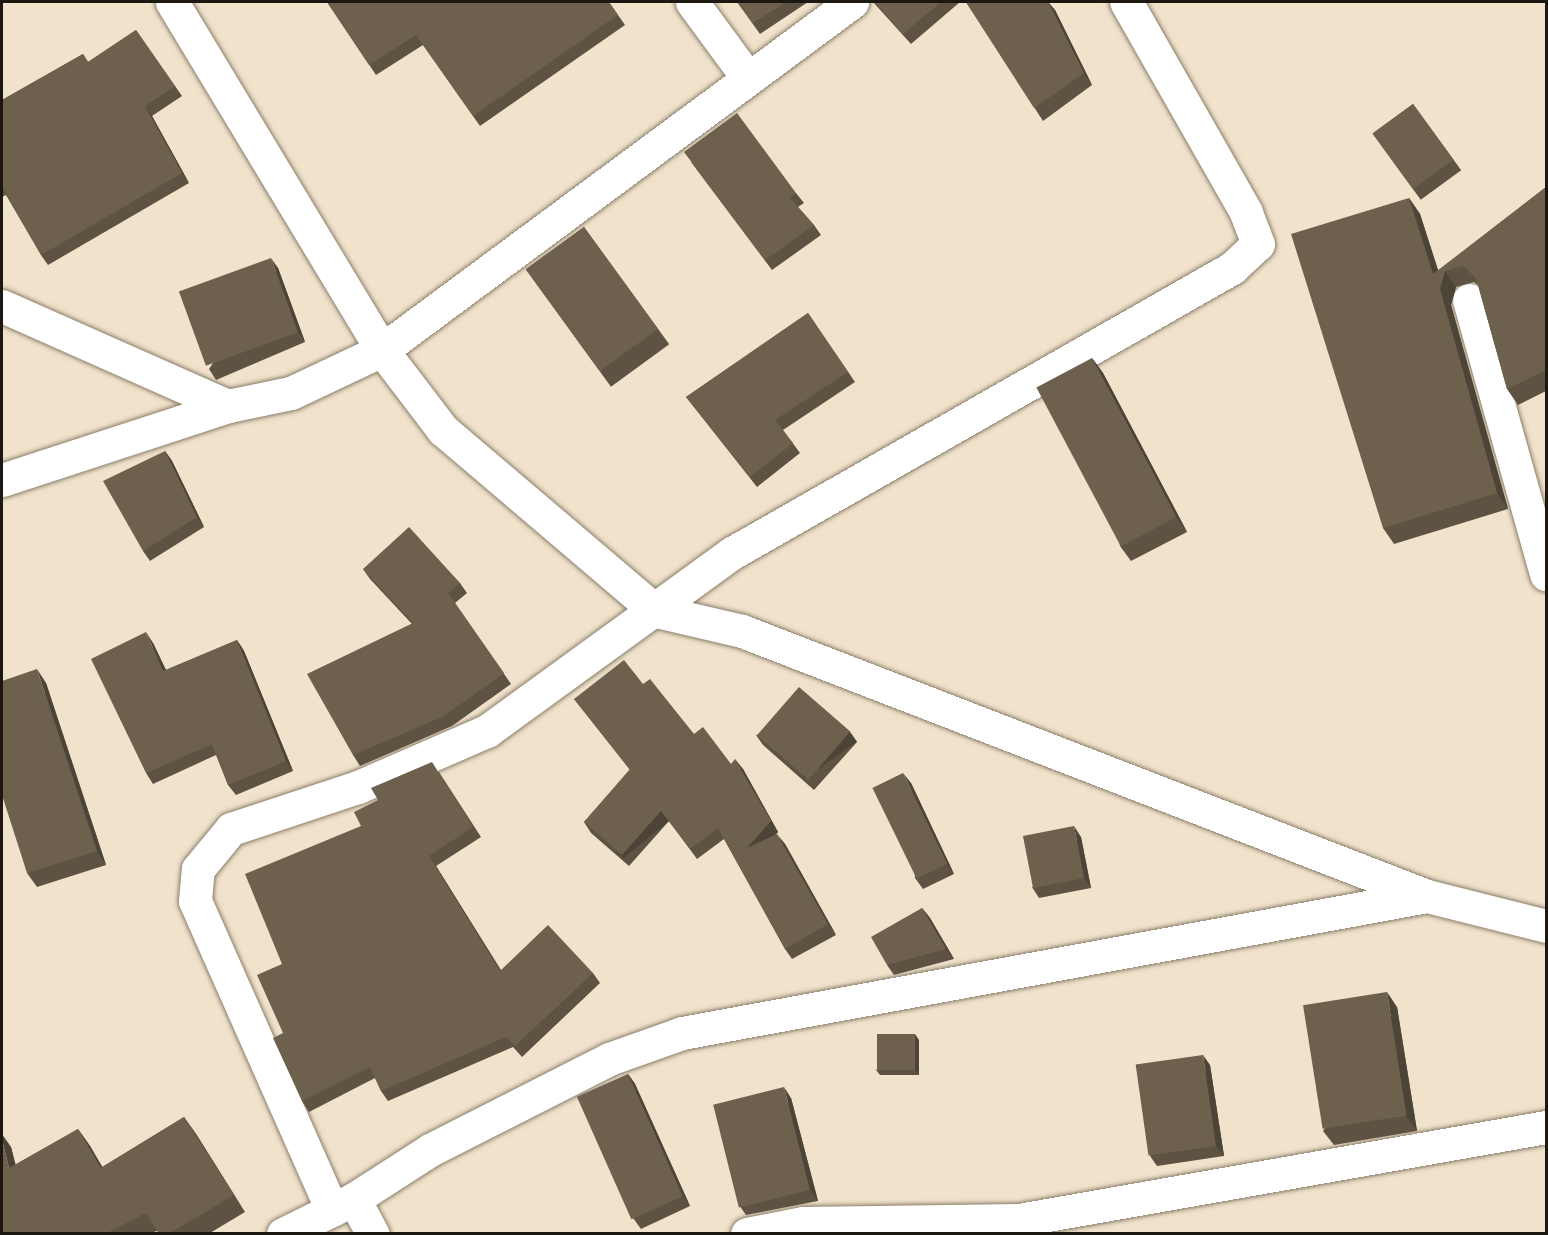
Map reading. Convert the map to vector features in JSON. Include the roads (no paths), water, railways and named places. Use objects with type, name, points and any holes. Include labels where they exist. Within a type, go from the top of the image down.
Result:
[{"type":"street","points":[[172,2],[382,350],[443,430],[656,611],[742,631],[1427,896],[1546,926]]},
{"type":"street","points":[[692,2],[747,77]]},
{"type":"street","points":[[2,480],[228,406],[291,393],[382,350],[501,267],[747,77],[852,2]]},
{"type":"street","points":[[373,1233],[343,1204],[195,901],[198,869],[231,829],[358,787],[487,731],[656,611],[732,553],[1232,268],[1258,244],[1246,212],[1126,2]]},
{"type":"street","points":[[1469,300],[1546,574]]},
{"type":"street","points":[[2,306],[228,406]]},
{"type":"street","points":[[283,1233],[343,1204],[440,1144],[609,1059],[682,1033],[1427,896]]},
{"type":"street","points":[[747,1233],[803,1223],[1019,1221],[1546,1127]]}]
